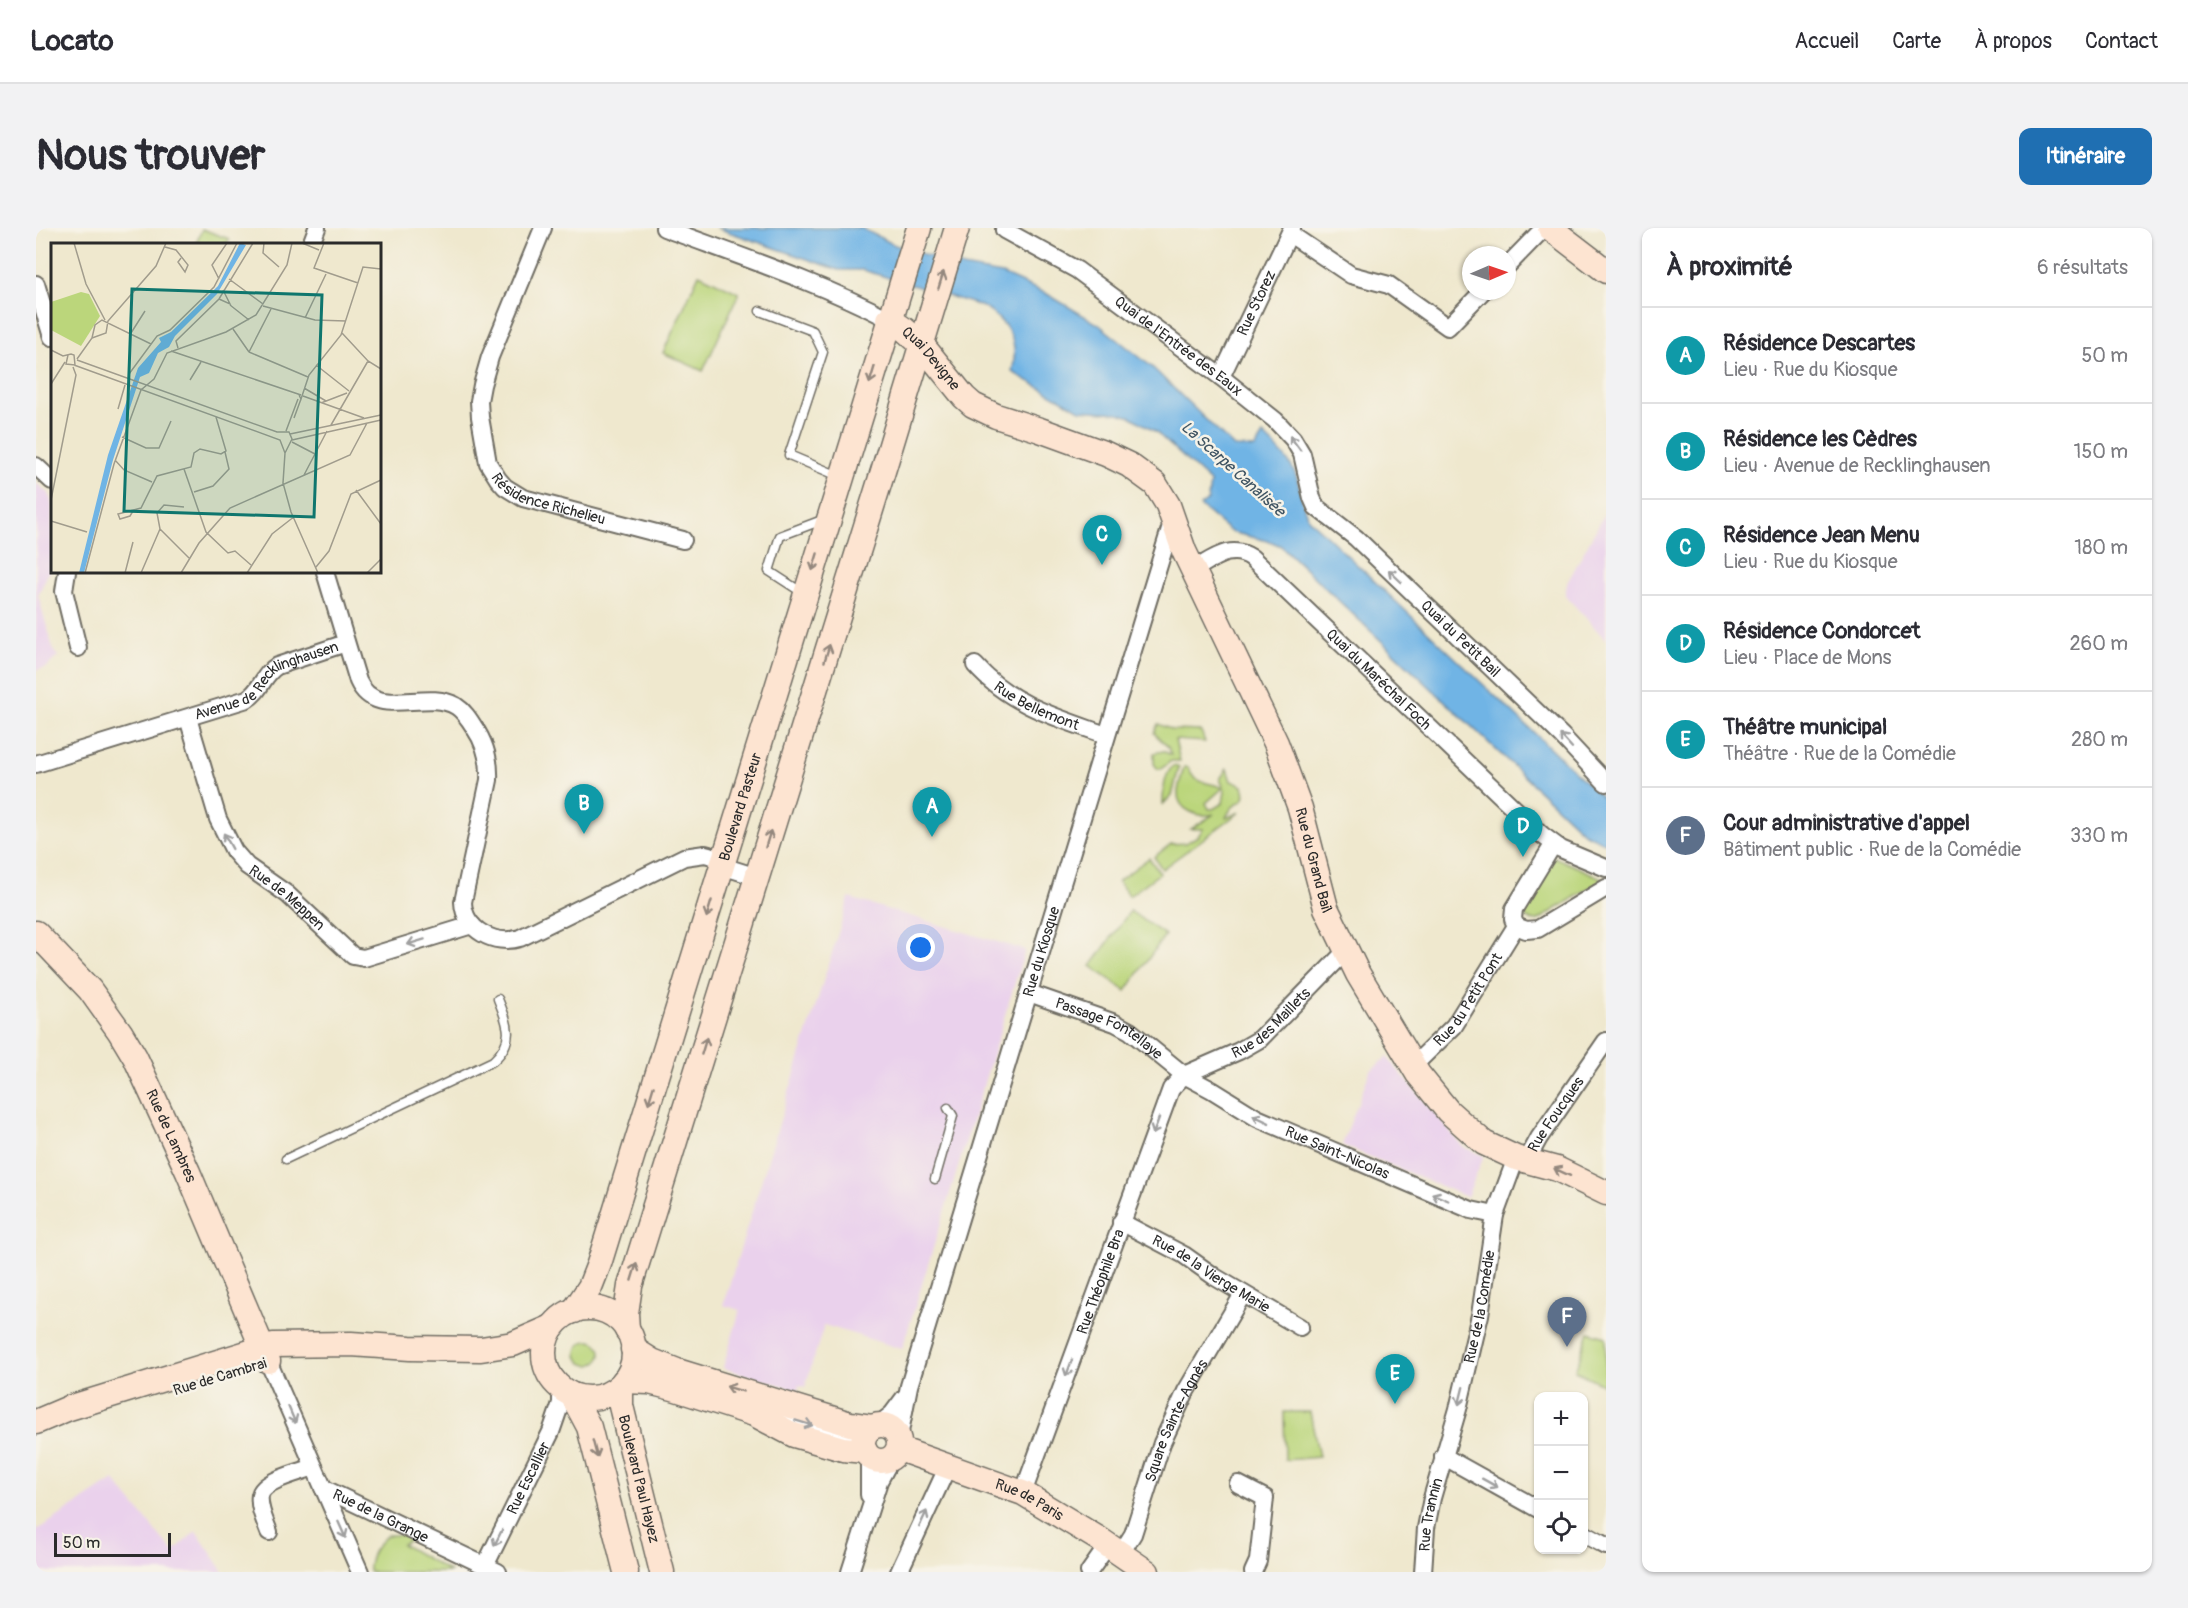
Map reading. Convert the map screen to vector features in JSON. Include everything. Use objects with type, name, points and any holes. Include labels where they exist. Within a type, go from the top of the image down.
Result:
[{"type":"main road","points":[[1550,228],[1604,264]]},
{"type":"main road","name":"Boulevard Pasteur","points":[[574,1311],[590,1287],[599,1264],[918,230]]},
{"type":"main road","points":[[561,1386],[589,1398],[601,1397],[622,1383],[632,1366],[626,1313],[630,1286],[955,236]]},
{"type":"main road","name":"Quai Devigne","points":[[889,319],[922,345],[973,405],[996,416],[1082,444],[1129,465],[1155,484],[1173,519]]},
{"type":"main road","name":"Rue du Grand Bail","points":[[1173,519],[1184,551],[1276,743],[1300,808],[1322,897],[1346,951],[1413,1066],[1440,1103],[1472,1133],[1493,1148],[1557,1169],[1606,1193]]},
{"type":"main road","name":"Rue de Lambres","points":[[36,933],[90,990],[135,1057],[188,1172],[266,1354]]},
{"type":"main road","points":[[626,1572],[589,1426],[561,1386],[544,1353],[546,1340],[552,1327],[562,1317],[587,1308],[601,1310],[618,1319],[630,1339]]},
{"type":"main road","name":"Rue de Cambrai","points":[[38,1427],[69,1408],[266,1354],[363,1358],[410,1348],[481,1349],[513,1344],[552,1327]]},
{"type":"main road","name":"Rue de Paris","points":[[630,1339],[652,1361],[677,1371],[850,1424],[879,1444],[1023,1493],[1147,1572]]},
{"type":"main road","name":"Rue de Cambrai","points":[[481,1349],[525,1360],[561,1386]]},
{"type":"main road","name":"Rue de Paris","points":[[622,1383],[657,1384],[747,1412],[794,1435],[843,1449],[879,1444]]},
{"type":"main road","name":"Boulevard Paul Hayez","points":[[622,1383],[621,1407],[662,1572]]},
{"type":"street","points":[[311,243],[317,228]]},
{"type":"street","name":"Résidence Richelieu","points":[[543,228],[490,357],[482,385],[480,417],[488,463],[505,487],[523,498],[683,540]]},
{"type":"street","name":"Quai Devigne","points":[[664,228],[809,284],[889,319]]},
{"type":"street","points":[[1516,257],[1544,228]]},
{"type":"street","name":"Quai de l'Entrée des Eaux","points":[[1004,230],[1077,270],[1265,411],[1298,446],[1305,463],[1312,498]]},
{"type":"street","points":[[1291,231],[1351,275],[1389,285],[1448,327],[1474,300]]},
{"type":"street","name":"Rue Storez","points":[[1221,376],[1291,231]]},
{"type":"street","points":[[37,289],[51,334]]},
{"type":"street","points":[[36,466],[51,480]]},
{"type":"street","name":"Quai du Petit Bail","points":[[1312,498],[1321,512],[1356,538],[1562,736],[1606,783]]},
{"type":"street","name":"Rue du Kiosque","points":[[879,1444],[909,1386],[1173,519]]},
{"type":"street","name":"Quai du Maréchal Foch","points":[[1193,570],[1232,551],[1244,552],[1252,558],[1553,845]]},
{"type":"street","points":[[67,573],[64,591],[78,648]]},
{"type":"street","points":[[325,573],[346,643]]},
{"type":"street","name":"Avenue de Recklinghausen","points":[[36,764],[247,699],[256,692],[267,674],[276,666],[346,643],[361,687],[372,698],[388,702],[432,700],[447,702],[463,712],[477,730],[483,743],[489,761],[489,780],[463,902],[465,915],[472,926]]},
{"type":"street","name":"Rue Bellemont","points":[[975,665],[993,684],[1022,703],[1051,716],[1106,735]]},
{"type":"street","name":"Rue de Meppen","points":[[188,718],[218,819],[234,851],[256,874],[287,894],[353,956],[364,958],[472,926]]},
{"type":"street","points":[[1606,868],[1553,845],[1514,909],[1513,919],[1516,926],[1526,930],[1538,929],[1606,888]]},
{"type":"street","points":[[472,926],[490,938],[499,941],[513,940],[684,857],[705,854],[757,877]]},
{"type":"street","name":"Rue du Petit Pont","points":[[1413,1066],[1457,1021],[1516,926]]},
{"type":"street","name":"Rue des Maillets","points":[[1184,1075],[1239,1051],[1260,1039],[1346,951]]},
{"type":"street","name":"Passage Fontellaye","points":[[1029,993],[1122,1027],[1138,1036],[1184,1075]]},
{"type":"street","name":"Rue Foucques","points":[[1521,1159],[1539,1138],[1606,1041]]},
{"type":"street","name":"Rue Saint-Nicolas","points":[[1184,1075],[1257,1118],[1471,1210],[1495,1215]]},
{"type":"street","name":"Rue Théophile Bra","points":[[1023,1493],[1167,1097],[1176,1082],[1184,1075]]},
{"type":"street","name":"Rue de la Comédie","points":[[1443,1456],[1458,1409],[1480,1315],[1495,1215],[1521,1159]]},
{"type":"street","name":"Rue de la Vierge Marie","points":[[1121,1222],[1184,1254],[1215,1277],[1300,1327]]},
{"type":"street","name":"Square Sainte-Agnès","points":[[1089,1572],[1133,1534],[1162,1443],[1186,1391],[1243,1294]]},
{"type":"street","name":"Rue de la Grange","points":[[266,1354],[323,1488],[482,1568]]},
{"type":"street","name":"Rue Escallier","points":[[482,1568],[551,1432],[559,1409],[561,1386]]},
{"type":"street","points":[[850,1572],[867,1516],[879,1444]]},
{"type":"street","points":[[1443,1456],[1534,1506]]},
{"type":"street","name":"Rue Trannin","points":[[1423,1572],[1426,1528],[1443,1456]]},
{"type":"street","points":[[898,1572],[948,1466]]},
{"type":"street","points":[[269,1532],[261,1512],[260,1495],[264,1487],[314,1467]]},
{"type":"street","points":[[1238,1484],[1264,1498],[1258,1561],[1253,1572]]},
{"type":"street","points":[[323,1488],[360,1572]]},
{"type":"street","points":[[1588,1536],[1606,1546]]},
{"type":"lane","points":[[760,311],[813,331],[823,352],[789,455],[841,477]]},
{"type":"lane","points":[[806,595],[769,571],[780,536],[829,518]]},
{"type":"lane","points":[[286,1159],[493,1060],[502,1053],[509,1032],[498,999]]},
{"type":"lane","points":[[935,1179],[951,1112]]},
{"type":"shaded area","points":[[36,483],[49,494],[51,501],[51,567],[38,595],[54,652],[58,656],[47,667],[36,670]]},
{"type":"shaded area","points":[[1606,511],[1606,640],[1565,595],[1567,583]]},
{"type":"shaded area","points":[[849,898],[1025,950],[902,1349],[824,1325],[805,1387],[799,1385],[798,1390],[723,1368],[740,1310],[723,1305]]},
{"type":"shaded area","points":[[1387,1057],[1463,1147],[1484,1156],[1467,1197],[1342,1145],[1370,1071]]},
{"type":"shaded area","points":[[114,1480],[173,1552],[196,1531],[224,1572],[36,1572],[36,1531]]},
{"type":"green space","points":[[202,229],[229,239],[227,243],[196,243]]},
{"type":"green space","points":[[699,274],[739,293],[703,371],[663,353]]},
{"type":"green space","points":[[1158,724],[1172,730],[1201,731],[1205,742],[1175,740],[1180,761],[1171,761],[1158,769],[1154,764],[1154,753],[1163,751],[1171,755],[1168,747],[1154,733]]},
{"type":"green space","points":[[1173,766],[1179,767],[1172,796],[1163,804],[1166,779]]},
{"type":"green space","points":[[1184,767],[1188,767],[1198,780],[1223,788],[1206,803],[1209,809],[1223,803],[1225,791],[1220,779],[1227,769],[1231,781],[1243,786],[1245,796],[1231,809],[1226,818],[1240,812],[1162,869],[1154,857],[1171,844],[1186,843],[1198,836],[1203,829],[1191,829],[1214,814],[1196,814],[1181,804],[1178,791]]},
{"type":"green space","points":[[1554,857],[1604,879],[1537,921],[1529,919],[1520,911]]},
{"type":"green space","points":[[1149,858],[1160,873],[1129,896],[1118,881]]},
{"type":"green space","points":[[1130,911],[1165,935],[1126,991],[1091,966]]},
{"type":"green space","points":[[1589,1332],[1606,1337],[1605,1385],[1575,1371]]},
{"type":"green space","points":[[589,1341],[597,1345],[601,1353],[597,1361],[589,1365],[581,1361],[577,1353],[581,1345]]},
{"type":"green space","points":[[1284,1412],[1310,1412],[1319,1457],[1285,1460]]},
{"type":"green space","points":[[387,1535],[400,1535],[412,1539],[402,1544],[450,1572],[369,1572],[374,1552]]},
{"type":"water","name":"La Scarpe Canalisée","points":[[717,228],[861,228],[895,245],[963,267],[1002,274],[1047,294],[1098,324],[1152,367],[1234,447],[1255,448],[1263,435],[1293,468],[1309,519],[1606,801],[1606,843],[1585,834],[1281,546],[1231,532],[1200,506],[1208,500],[1210,482],[1156,432],[1132,417],[1118,413],[1080,410],[1012,372],[1013,341],[1005,325],[990,312],[981,306],[863,270],[839,270]]},
{"type":"place","name":"Résidence Jean Menu","points":[[1102,565]]},
{"type":"place","name":"Résidence les Cèdres","points":[[584,834]]},
{"type":"place","name":"Résidence Descartes","points":[[932,837]]},
{"type":"place","name":"Résidence Condorcet","points":[[1523,857]]},
{"type":"place","name":"Cour administrative d'appel","points":[[1567,1347]]},
{"type":"place","name":"Théâtre municipal","points":[[1395,1404]]}]
